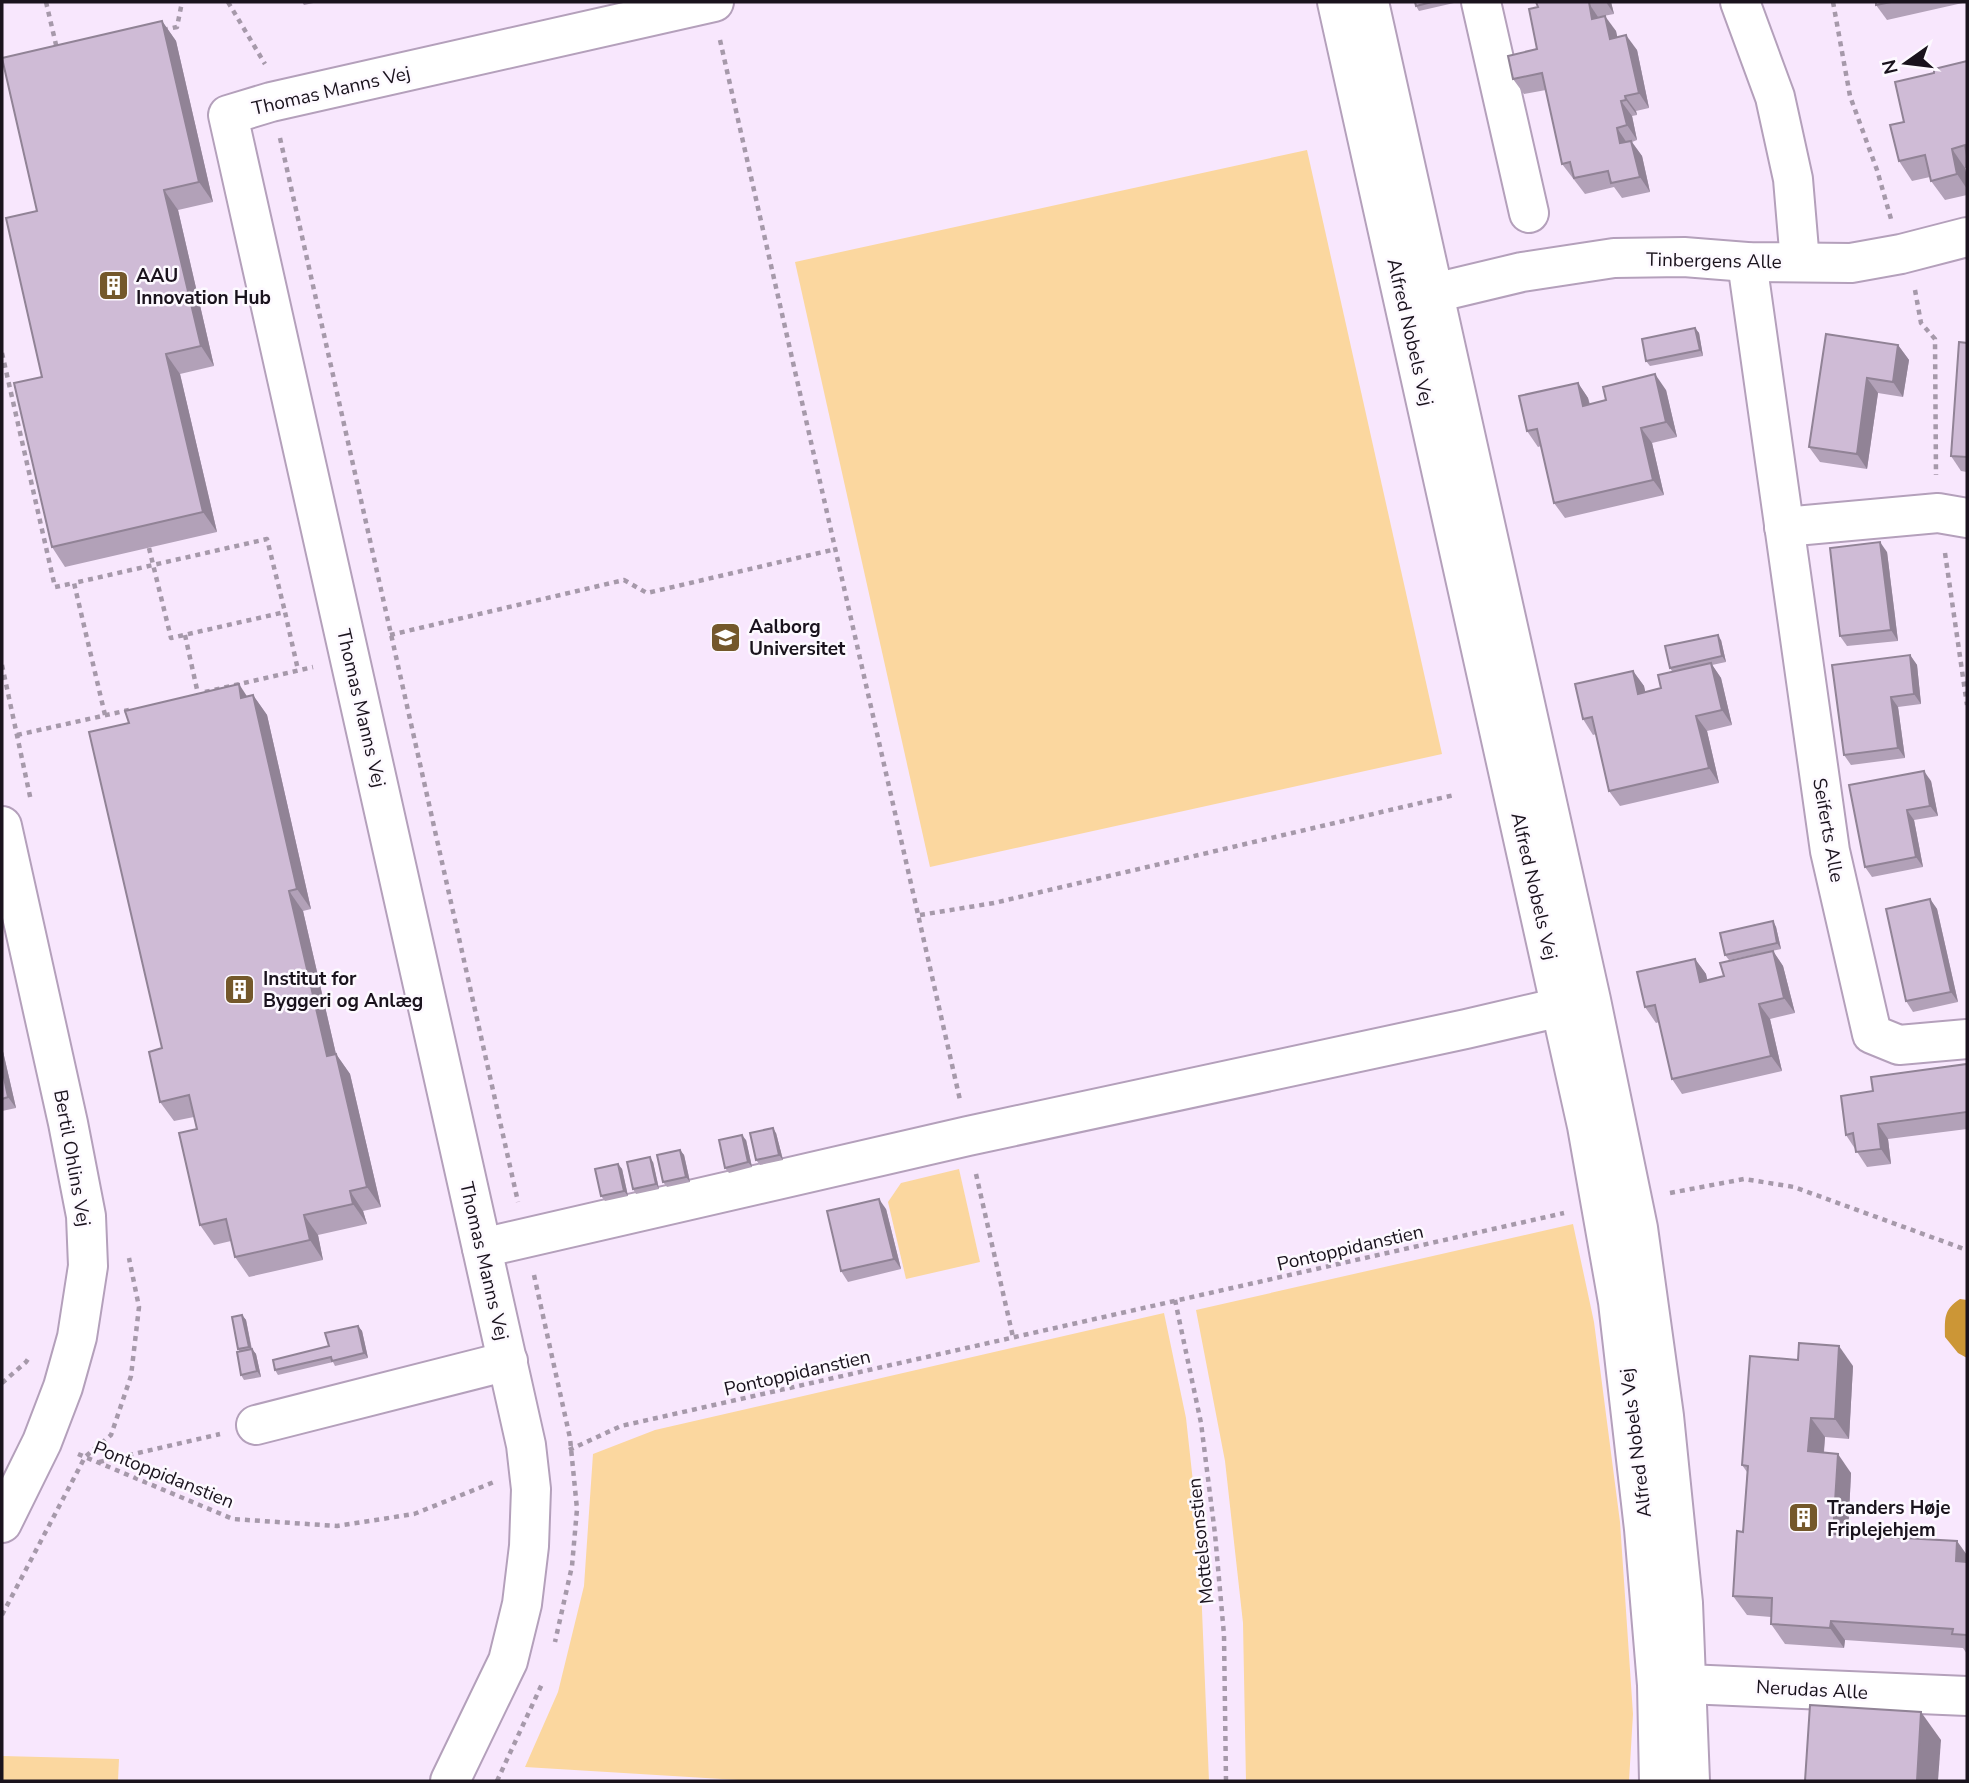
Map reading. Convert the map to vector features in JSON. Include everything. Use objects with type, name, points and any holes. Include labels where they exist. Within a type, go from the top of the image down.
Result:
[{"type":"street","name":"Thomas Manns Vej","points":[[450,1781],[508,1661],[522,1604],[529,1546],[531,1489],[526,1445],[228,114],[713,2]]},
{"type":"street","name":"Alfred Nobels Vej","points":[[1337,2],[1419,296]]},
{"type":"street","name":"Alfred Nobels Vej","points":[[1369,2],[1419,296],[1576,1003],[1640,1241],[1668,1456],[1683,1603],[1659,1781]]},
{"type":"street","points":[[1481,2],[1529,213]]},
{"type":"street","name":"Tinbergens Alle","points":[[1419,296],[1522,272],[1614,258],[1684,257],[1747,262],[1800,262],[1793,179],[1775,97],[1740,2]]},
{"type":"street","points":[[1800,262],[1851,263],[1901,254],[1967,237]]},
{"type":"street","name":"Seiferts Alle","points":[[1747,262],[1830,850],[1872,1034],[1899,1045],[1967,1039]]},
{"type":"street","points":[[1784,527],[1952,515]]},
{"type":"street","name":"Bertil Ohlins Vej","points":[[2,825],[68,1123],[86,1216],[88,1266],[77,1337],[63,1387],[42,1442],[2,1523]]},
{"type":"street","points":[[482,1248],[968,1136],[1576,1003]]},
{"type":"street","points":[[256,1425],[508,1361]]},
{"type":"street","name":"Alfred Nobels Vej","points":[[1672,1684],[1690,1781]]},
{"type":"street","name":"Nerudas Alle","points":[[1672,1684],[1967,1696]]},
{"type":"path","points":[[46,2],[58,54]]},
{"type":"path","points":[[155,32],[177,27],[183,2]]},
{"type":"path","points":[[228,2],[266,65],[271,102],[391,634],[625,580],[647,593],[836,549]]},
{"type":"path","points":[[713,2],[1013,1337]]},
{"type":"path","points":[[1833,2],[1850,96],[1877,170],[1901,254],[1912,272],[1921,323],[1936,340],[1952,515],[1942,534],[1967,705]]},
{"type":"path","points":[[2,353],[55,587],[267,539],[298,670]]},
{"type":"path","points":[[149,548],[171,638],[285,612]]},
{"type":"path","points":[[74,583],[105,715]]},
{"type":"path","points":[[185,635],[198,694],[350,658]]},
{"type":"path","points":[[17,735],[131,709]]},
{"type":"path","points":[[920,915],[994,904],[1454,795]]},
{"type":"path","points":[[1659,1195],[1744,1179],[1794,1186],[1967,1250]]},
{"type":"path","name":"Pontoppidanstien","points":[[42,1442],[98,1462],[233,1519],[337,1527],[414,1514],[528,1468],[621,1426],[1565,1213]]},
{"type":"path","name":"Mottelsonstien","points":[[1175,1300],[1201,1423],[1215,1534],[1224,1635],[1226,1781]]},
{"type":"path","points":[[98,1462],[256,1425]]},
{"type":"shaded area","points":[[1307,150],[1442,754],[930,867],[795,262]]},
{"type":"shaded area","points":[[959,1169],[980,1262],[906,1279],[888,1202],[901,1183]]},
{"type":"shaded area","points":[[1573,1224],[1594,1322],[1620,1522],[1633,1714],[1629,1781],[1246,1781],[1243,1623],[1225,1461],[1196,1310]]},
{"type":"shaded area","points":[[1960,1299],[1967,1300],[1967,1358],[1958,1353],[1945,1337],[1948,1311]]},
{"type":"shaded area","points":[[1164,1313],[1186,1418],[1199,1537],[1209,1781],[755,1781],[525,1767],[558,1692],[584,1586],[593,1454],[655,1430]]},
{"type":"shaded area","points":[[2,1756],[119,1759],[118,1781],[2,1781]]},
{"type":"building","points":[[1415,2],[1432,2],[1416,6]]},
{"type":"building","points":[[1536,2],[1589,2],[1592,19],[1605,16],[1610,39],[1626,35],[1639,93],[1625,96],[1626,100],[1621,101],[1627,125],[1617,128],[1620,143],[1631,141],[1640,177],[1611,183],[1608,171],[1574,178],[1570,162],[1562,164],[1542,73],[1513,79],[1508,56],[1537,49],[1529,9],[1538,7]]},
{"type":"building","name":"AAU Innovation Hub","points":[[162,21],[199,182],[164,190],[201,346],[166,354],[203,512],[52,547],[14,383],[42,377],[6,218],[37,211],[2,58]]},
{"type":"building","points":[[1967,61],[1967,156],[1965,145],[1952,149],[1957,174],[1931,181],[1925,155],[1899,161],[1890,125],[1904,122],[1895,82],[1934,73],[1934,69]]},
{"type":"building","points":[[1695,328],[1700,350],[1646,361],[1642,339]]},
{"type":"building","points":[[1826,334],[1898,345],[1893,382],[1867,378],[1857,454],[1809,447]]},
{"type":"building","points":[[1959,342],[1967,343],[1967,457],[1951,456]]},
{"type":"building","points":[[1655,374],[1666,422],[1641,428],[1653,480],[1554,503],[1537,429],[1527,431],[1519,396],[1578,383],[1583,406],[1606,400],[1603,387]]},
{"type":"building","points":[[1880,542],[1891,630],[1840,636],[1830,548]]},
{"type":"building","points":[[1718,635],[1722,656],[1670,668],[1665,646]]},
{"type":"building","points":[[1910,655],[1914,694],[1891,697],[1898,748],[1844,755],[1832,665]]},
{"type":"building","points":[[1711,663],[1722,710],[1696,716],[1709,768],[1609,791],[1592,717],[1583,719],[1575,684],[1633,671],[1638,694],[1661,688],[1658,675]]},
{"type":"building","name":"Institut for Byggeri og Anlæg","points":[[239,684],[241,698],[253,695],[297,889],[289,891],[327,1056],[336,1054],[367,1187],[350,1191],[353,1204],[304,1215],[310,1240],[235,1257],[226,1219],[200,1225],[179,1133],[197,1129],[189,1095],[160,1102],[149,1052],[162,1048],[89,732],[129,723],[125,711]]},
{"type":"building","points":[[1924,771],[1930,806],[1907,810],[1916,857],[1865,867],[1849,785]]},
{"type":"building","points":[[1930,899],[1951,992],[1906,1001],[1886,909]]},
{"type":"building","points":[[1773,921],[1777,943],[1725,955],[1720,933]]},
{"type":"building","points":[[1773,951],[1784,998],[1759,1004],[1771,1056],[1672,1079],[1655,1005],[1645,1007],[1637,972],[1695,959],[1700,982],[1724,976],[1720,963]]},
{"type":"building","points":[[1967,1064],[1967,1112],[1878,1124],[1881,1149],[1856,1152],[1853,1133],[1846,1135],[1841,1096],[1873,1091],[1871,1077]]},
{"type":"building","points":[[2,1068],[8,1097],[2,1099]]},
{"type":"building","points":[[773,1128],[779,1155],[756,1160],[750,1133]]},
{"type":"building","points":[[742,1135],[748,1162],[725,1168],[719,1140]]},
{"type":"building","points":[[680,1150],[686,1177],[663,1182],[657,1155]]},
{"type":"building","points":[[650,1157],[656,1184],[633,1189],[627,1162]]},
{"type":"building","points":[[618,1164],[624,1191],[601,1196],[595,1169]]},
{"type":"building","points":[[879,1199],[894,1259],[841,1271],[827,1211]]},
{"type":"building","points":[[242,1315],[249,1347],[238,1349],[232,1317]]},
{"type":"building","points":[[358,1326],[364,1353],[332,1361],[331,1357],[275,1370],[273,1360],[329,1346],[325,1333]]},
{"type":"building","name":"Tranders Høje Friplejehjem","points":[[1799,1343],[1839,1346],[1835,1419],[1811,1418],[1808,1451],[1838,1454],[1833,1534],[1957,1541],[1956,1561],[1967,1562],[1967,1635],[1952,1634],[1953,1629],[1831,1621],[1830,1628],[1771,1624],[1772,1598],[1733,1596],[1737,1531],[1743,1532],[1748,1466],[1742,1465],[1750,1356],[1798,1360]]},
{"type":"building","points":[[252,1349],[257,1371],[241,1375],[237,1352]]},
{"type":"building","points":[[1810,1705],[1921,1712],[1917,1781],[1805,1781]]},
{"type":"place","name":"AAU Innovation Hub","points":[[113,286]]},
{"type":"place","name":"Aalborg Universitet","points":[[726,637]]},
{"type":"place","name":"Institut for Byggeri og Anlæg","points":[[240,989]]},
{"type":"place","name":"Tranders Høje Friplejehjem","points":[[1804,1518]]}]
